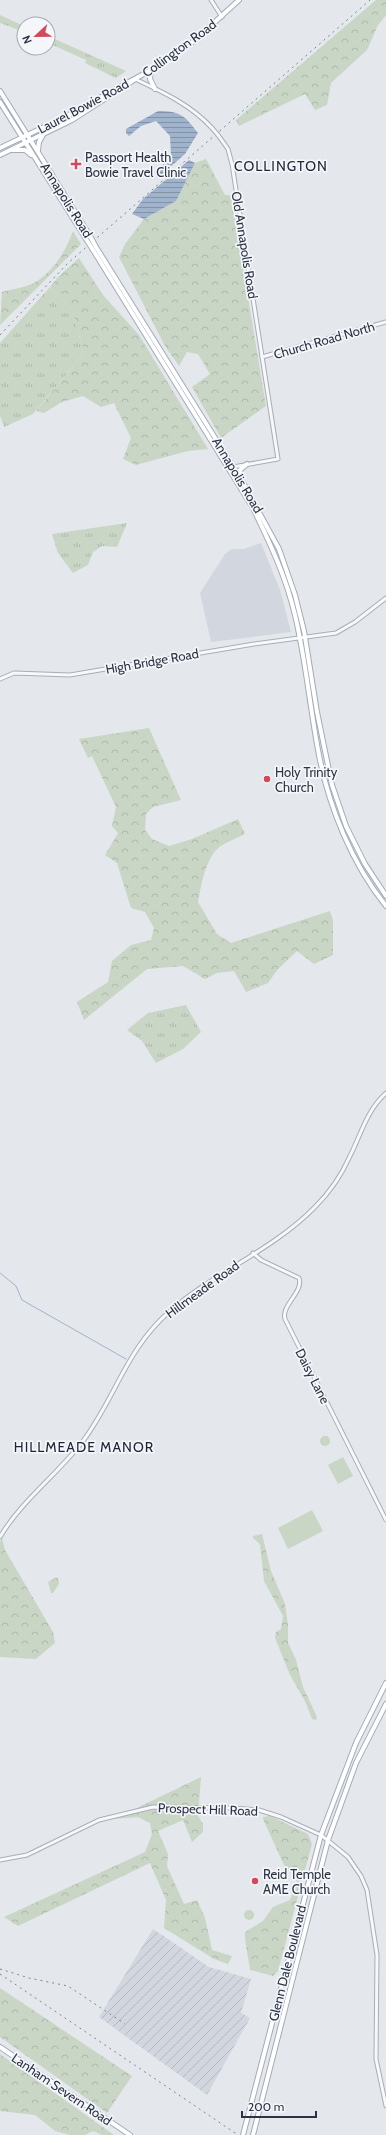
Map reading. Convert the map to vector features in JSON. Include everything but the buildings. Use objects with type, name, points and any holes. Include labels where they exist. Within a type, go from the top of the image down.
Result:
[{"type":"main road","name":"Collington Road","points":[[135,79],[194,41],[239,0]]},
{"type":"main road","points":[[151,70],[149,78],[155,89]]},
{"type":"main road","name":"Laurel Bowie Road","points":[[29,138],[135,79]]},
{"type":"main road","name":"Laurel Bowie Road","points":[[0,148],[24,140],[72,120],[132,83],[135,79]]},
{"type":"main road","name":"Annapolis Road","points":[[0,91],[205,429],[227,468],[254,508],[274,550],[286,582],[300,638],[319,755],[326,784],[350,846],[369,881],[386,906]]},
{"type":"main road","name":"Annapolis Road","points":[[0,102],[88,238]]},
{"type":"main road","points":[[72,120],[74,115],[84,107]]},
{"type":"main road","points":[[39,155],[38,146],[44,132]]},
{"type":"main road","name":"Laurel Bowie Road","points":[[0,155],[24,140]]},
{"type":"main road","points":[[10,150],[25,150],[36,159]]},
{"type":"main road","name":"Annapolis Road","points":[[94,248],[242,481],[278,549],[295,594],[306,638],[317,712],[332,785],[346,826],[364,864],[386,896]]},
{"type":"main road","points":[[242,481],[240,470],[247,464]]},
{"type":"main road","name":"Glenn Dale Boulevard","points":[[243,2135],[321,1835],[356,1743],[386,1683]]},
{"type":"main road","name":"Glenn Dale Boulevard","points":[[253,2135],[328,1840],[356,1764],[386,1704]]},
{"type":"main road","name":"Lanham Severn Road","points":[[0,2047],[130,2135]]},
{"type":"street","points":[[211,0],[222,17]]},
{"type":"street","name":"Old Annapolis Road","points":[[135,79],[192,109],[212,128],[228,149],[232,164],[278,459],[247,464]]},
{"type":"street","name":"Church Road North","points":[[262,357],[386,322]]},
{"type":"street","points":[[227,468],[247,464]]},
{"type":"street","points":[[306,638],[336,633],[343,630],[386,598]]},
{"type":"street","name":"High Bridge Road","points":[[0,679],[14,673],[70,675],[254,644],[306,638]]},
{"type":"street","name":"Hillmeade Road","points":[[0,1537],[17,1512],[73,1454],[87,1436],[127,1363],[144,1338],[178,1304],[294,1226],[325,1197],[346,1165],[367,1116],[386,1093]]},
{"type":"street","name":"Daisy Lane","points":[[253,1254],[261,1260],[295,1275],[300,1280],[299,1286],[284,1313],[285,1319],[386,1520]]},
{"type":"street","name":"Prospect Hill Road","points":[[0,1860],[26,1855],[99,1820],[153,1807],[233,1808],[259,1810],[281,1817],[321,1835],[344,1852],[361,1876],[367,1890],[377,1956],[376,2059],[386,2106]]},
{"type":"shaded area","points":[[261,543],[280,590],[291,632],[211,642],[200,593],[225,554],[232,549],[244,549]]},
{"type":"shaded area","points":[[153,1929],[209,1967],[251,1979],[241,2013],[250,2018],[207,2095],[99,2017]]},
{"type":"green space","points":[[376,0],[386,0],[386,15],[378,25],[367,50],[331,83],[327,105],[315,110],[305,94],[239,126],[236,120]]},
{"type":"green space","points":[[0,15],[16,22],[16,29],[0,23]]},
{"type":"green space","points":[[56,40],[126,71],[116,78],[85,63],[86,60],[56,47]]},
{"type":"green space","points":[[206,159],[225,195],[231,195],[266,406],[221,438],[192,387],[210,374],[198,354],[187,352],[179,366],[165,346],[119,257],[125,244],[144,219],[176,201],[195,163]]},
{"type":"green space","points":[[73,231],[81,244],[0,325],[2,292],[25,287],[46,274],[62,254]]},
{"type":"green space","points":[[79,258],[103,295],[139,335],[208,449],[188,451],[136,465],[123,459],[131,438],[114,403],[101,407],[83,396],[62,402],[44,413],[36,411],[84,353],[72,310],[50,287],[58,277]]},
{"type":"green space","points":[[50,287],[72,310],[84,353],[33,414],[4,427],[0,416],[0,343]]},
{"type":"green space","points":[[127,523],[117,547],[102,546],[93,552],[88,565],[73,573],[58,553],[52,534]]},
{"type":"green space","points":[[149,728],[181,800],[153,807],[146,814],[145,830],[152,839],[169,846],[192,839],[238,819],[245,834],[228,842],[216,850],[207,865],[203,877],[198,902],[217,934],[231,943],[330,911],[333,920],[333,955],[314,964],[297,951],[278,969],[268,983],[246,992],[234,971],[217,973],[205,979],[183,966],[147,969],[84,1020],[77,1002],[108,982],[112,961],[131,945],[151,940],[154,928],[145,912],[131,908],[117,863],[105,855],[118,833],[112,826],[116,807],[92,756],[88,758],[79,739]]},
{"type":"green space","points":[[186,1005],[201,1032],[183,1049],[156,1063],[142,1041],[127,1030],[148,1013]]},
{"type":"green space","points":[[325,1436],[330,1441],[325,1446],[320,1441]]},
{"type":"green space","points":[[343,1457],[353,1476],[338,1484],[328,1465]]},
{"type":"green space","points":[[312,1510],[323,1531],[288,1549],[278,1528]]},
{"type":"green space","points":[[262,1534],[271,1571],[285,1604],[288,1625],[288,1643],[296,1660],[303,1687],[317,1717],[316,1720],[312,1719],[305,1701],[290,1675],[275,1638],[276,1632],[281,1629],[283,1616],[264,1581],[260,1544],[253,1538],[253,1536]]},
{"type":"green space","points":[[2,1538],[5,1550],[53,1632],[55,1643],[36,1659],[0,1657],[0,1542]]},
{"type":"green space","points":[[58,1578],[59,1584],[53,1593],[51,1593],[48,1582]]},
{"type":"green space","points":[[201,1777],[198,1816],[203,1824],[203,1832],[192,1842],[183,1820],[158,1831],[168,1854],[167,1866],[184,1904],[197,1900],[205,1918],[212,1950],[232,1956],[228,1964],[214,1959],[164,1928],[166,1900],[150,1863],[18,1926],[4,1917],[145,1852],[152,1834],[150,1823],[138,1817],[114,1819]]},
{"type":"green space","points":[[270,1816],[308,1834],[312,1844],[278,1971],[273,1976],[250,1970],[245,1935],[245,1932],[263,1921],[273,1907],[290,1900],[297,1882],[294,1874],[287,1870],[284,1865],[263,1819],[263,1817]]},
{"type":"green space","points":[[247,1910],[251,1910],[253,1911],[253,1919],[247,1920],[244,1917],[244,1913]]},
{"type":"green space","points":[[0,1988],[132,2076],[107,2113],[0,2037]]},
{"type":"green space","points":[[0,2054],[114,2135],[102,2135],[93,2131],[85,2135],[70,2135],[55,2131],[35,2115],[0,2111]]},
{"type":"water","points":[[158,111],[177,113],[190,122],[198,133],[185,154],[159,177],[161,167],[171,154],[170,136],[156,121],[141,126],[129,136],[126,133],[126,129]]},
{"type":"water","points":[[189,160],[195,163],[176,201],[144,219],[132,214],[143,199]]},
{"type":"waterway","points":[[0,1273],[16,1286],[22,1300],[126,1359]]},
{"type":"railway","points":[[0,335],[67,264],[370,0]]},
{"type":"railway","points":[[0,1969],[29,1978],[68,1986],[125,2024]]},
{"type":"railway","points":[[0,1974],[238,2135]]},
{"type":"place","name":"Passport Health Bowie Travel Clinic","points":[[76,164]]},
{"type":"place","name":"Holy Trinity Church","points":[[267,779]]},
{"type":"place","name":"Reid Temple AME Church","points":[[255,1881]]},
{"type":"district","name":"COLLINGTON","points":[[281,166]]},
{"type":"district","name":"HILLMEADE MANOR","points":[[84,1447]]}]
